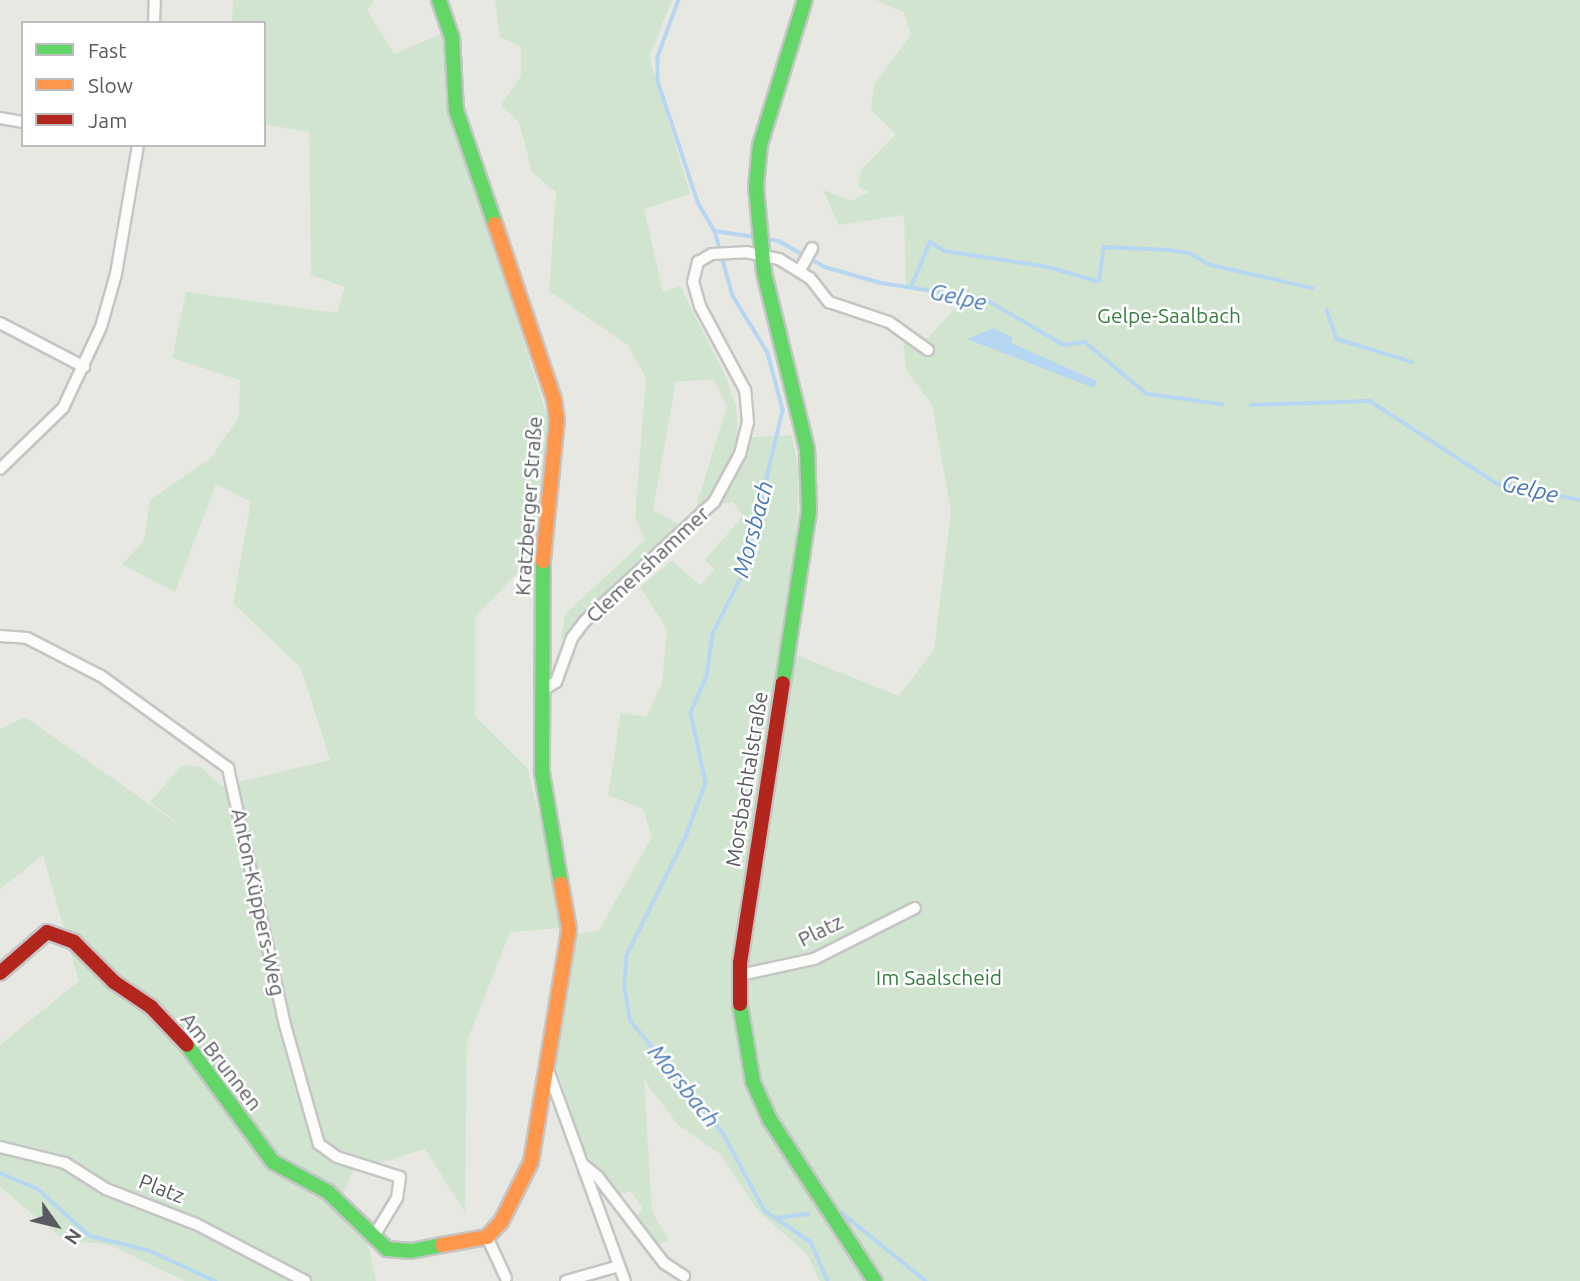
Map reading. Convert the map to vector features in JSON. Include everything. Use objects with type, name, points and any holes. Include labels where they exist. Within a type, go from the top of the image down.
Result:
[{"type":"street","points":[[154,21],[155,0]]},
{"type":"street","name":"Kratzberger Straße","points":[[439,0],[452,37],[456,110],[555,408],[556,450],[543,542],[546,809],[566,892],[569,929],[548,1070]]},
{"type":"street","name":"Morsbachtalstraße","points":[[805,0],[760,145],[761,249],[802,422],[809,511],[740,975],[743,1047],[761,1101],[875,1281]]},
{"type":"street","points":[[0,118],[21,122]]},
{"type":"street","points":[[0,469],[51,423],[84,367],[102,327],[116,274],[138,147]]},
{"type":"street","name":"Clemenshammer","points":[[543,690],[556,682],[572,638],[584,621],[714,502],[740,454],[748,422],[745,390],[707,323],[693,282],[698,262],[712,254],[761,249],[800,270],[829,302],[889,322],[928,349]]},
{"type":"street","points":[[800,270],[811,251]]},
{"type":"street","points":[[0,323],[84,367]]},
{"type":"street","name":"Anton-Küppers-Weg","points":[[0,636],[27,638],[101,677],[228,768],[285,1025],[318,1144],[337,1157],[400,1177],[397,1198],[374,1236]]},
{"type":"street","name":"Platz","points":[[740,975],[814,959],[915,908]]},
{"type":"street","name":"Am Brunnen","points":[[0,973],[47,932],[74,942],[114,982],[151,1007],[193,1051],[273,1162],[328,1192],[374,1236]]},
{"type":"street","points":[[374,1236],[387,1249],[400,1252],[487,1237],[501,1222],[531,1162],[539,1093],[548,1070]]},
{"type":"street","points":[[548,1070],[625,1281]]},
{"type":"street","name":"Platz","points":[[0,1147],[65,1163],[106,1189],[196,1224],[305,1281]]},
{"type":"street","points":[[584,1166],[598,1177],[664,1263],[684,1276]]},
{"type":"street","points":[[487,1237],[506,1278]]},
{"type":"street","points":[[566,1281],[619,1266]]},
{"type":"green space","points":[[233,0],[374,0],[367,10],[394,54],[441,34],[447,58],[448,100],[548,420],[536,554],[475,617],[475,716],[527,768],[558,889],[560,928],[510,932],[467,1041],[465,1212],[425,1149],[353,1171],[336,1210],[366,1235],[376,1281],[185,1281],[110,1245],[64,1240],[0,1187],[0,1045],[79,981],[43,855],[0,889],[0,729],[25,717],[195,836],[150,802],[182,765],[201,767],[221,786],[330,760],[301,668],[233,603],[251,502],[216,484],[175,592],[122,564],[144,541],[150,500],[211,458],[239,417],[240,380],[172,358],[186,292],[337,313],[345,287],[311,275],[309,132],[266,124],[266,21],[232,21]]},
{"type":"green space","name":"Im Saalscheid","points":[[495,0],[672,0],[649,56],[690,194],[644,209],[663,292],[680,286],[727,380],[736,407],[738,438],[792,435],[799,473],[796,545],[779,648],[899,696],[934,650],[951,511],[932,405],[906,370],[903,339],[928,338],[961,302],[939,291],[906,286],[904,215],[839,225],[823,190],[851,201],[869,192],[858,186],[861,170],[896,134],[871,110],[874,85],[911,35],[904,12],[876,0],[1580,0],[1580,1281],[820,1281],[807,1254],[759,1212],[720,1154],[678,1125],[644,1080],[652,1212],[669,1240],[655,1246],[636,1217],[643,1208],[631,1191],[618,1195],[585,1152],[555,1064],[560,1022],[576,934],[599,930],[652,837],[643,809],[608,795],[621,713],[646,717],[662,684],[667,629],[640,587],[672,561],[700,585],[715,570],[705,560],[743,516],[733,502],[696,507],[727,406],[714,380],[676,381],[653,510],[681,526],[606,592],[561,640],[565,614],[645,540],[635,517],[646,378],[628,345],[549,291],[556,192],[532,172],[519,122],[501,105],[521,76],[521,47],[500,37]]},
{"type":"water","points":[[994,328],[1013,338],[1011,343],[1097,381],[1094,388],[967,339]]},
{"type":"waterway","name":"Morsbach","points":[[679,0],[658,57],[658,81],[698,202],[715,231],[733,296],[768,353],[783,410],[746,569],[713,634],[707,676],[691,713],[706,783],[686,837],[627,956],[625,987],[630,1020],[723,1133],[765,1211],[811,1242],[828,1281]]},
{"type":"waterway","name":"Gelpe","points":[[715,231],[755,237]]},
{"type":"waterway","name":"Gelpe","points":[[766,239],[779,241],[825,267],[881,283],[985,299],[1064,345],[1085,342],[1147,394],[1222,404]]},
{"type":"waterway","points":[[911,287],[930,242],[945,251],[1048,267],[1096,281],[1099,281],[1104,247],[1168,250],[1189,253],[1211,265],[1312,288]]},
{"type":"waterway","points":[[1327,310],[1337,339],[1412,362]]},
{"type":"waterway","name":"Gelpe","points":[[1251,405],[1370,401],[1498,484],[1580,500]]},
{"type":"waterway","name":"Morsbach","points":[[0,1173],[38,1189],[90,1236],[148,1250],[215,1281]]},
{"type":"waterway","points":[[842,1213],[926,1281]]},
{"type":"waterway","points":[[776,1218],[808,1214]]},
{"type":"traffic: fast","points":[[439,0],[452,37],[456,110],[495,224]]},
{"type":"traffic: fast","points":[[783,683],[809,511],[807,449],[764,273],[756,187],[760,145],[805,0]]},
{"type":"traffic: fast","points":[[543,561],[542,773],[561,884]]},
{"type":"traffic: fast","points":[[740,1004],[753,1082],[770,1120],[875,1281]]},
{"type":"traffic: fast","points":[[187,1045],[273,1162],[328,1192],[387,1249],[411,1251],[442,1245]]},
{"type":"traffic: slow","points":[[495,224],[554,399],[557,420],[543,561]]},
{"type":"traffic: slow","points":[[442,1245],[487,1237],[501,1222],[531,1162],[569,929],[561,884]]},
{"type":"traffic: jam","points":[[740,1004],[740,963],[783,683]]},
{"type":"traffic: jam","points":[[0,973],[47,932],[74,942],[114,982],[151,1007],[187,1045]]},
{"type":"park label","name":"Gelpe-Saalbach","points":[[1169,315]]}]
